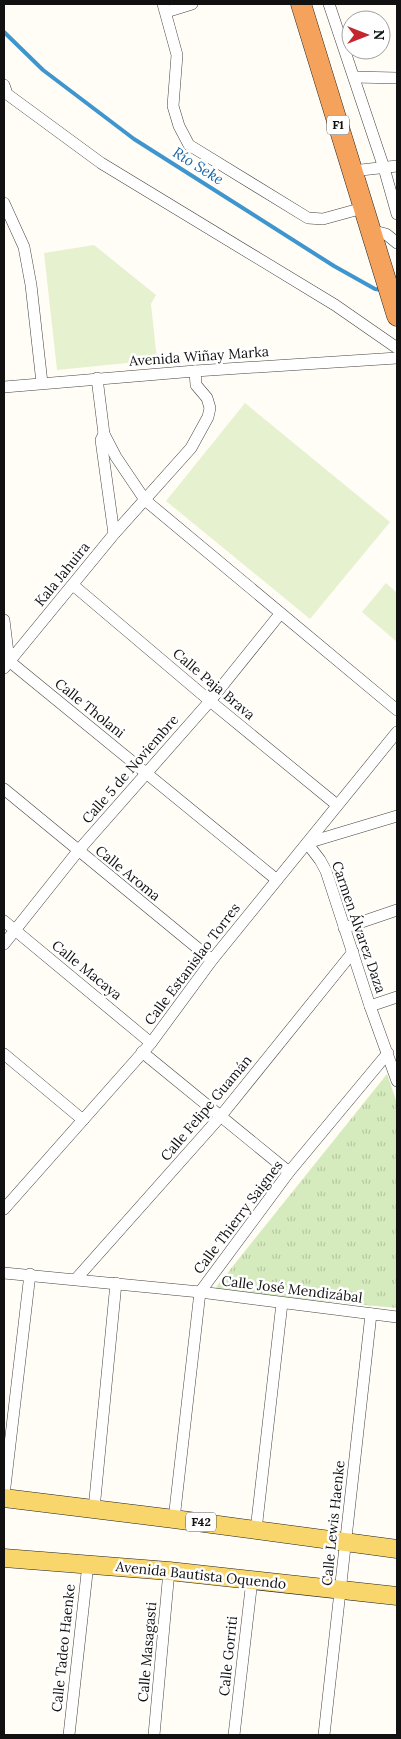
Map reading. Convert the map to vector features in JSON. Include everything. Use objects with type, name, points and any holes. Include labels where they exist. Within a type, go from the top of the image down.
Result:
[{"type":"highway","name":"F1","points":[[301,4],[395,308]]},
{"type":"main road","name":"F42","points":[[4,1497],[397,1549]]},
{"type":"main road","name":"Avenida Bautista Oquendo","points":[[4,1558],[169,1571],[397,1596]]},
{"type":"street","points":[[192,4],[164,8],[177,55],[173,106],[179,126],[189,145],[308,218],[323,218],[364,208]]},
{"type":"street","points":[[330,4],[384,168],[397,214]]},
{"type":"street","points":[[354,77],[397,78]]},
{"type":"street","points":[[5,92],[101,163],[335,305],[397,348]]},
{"type":"street","points":[[352,171],[397,166]]},
{"type":"street","points":[[4,203],[24,246],[31,285],[42,383]]},
{"type":"street","points":[[373,238],[386,234],[397,244]]},
{"type":"street","name":"Avenida Wiñay Marka","points":[[4,386],[397,358]]},
{"type":"street","name":"Kala Jahuira","points":[[7,664],[114,534],[191,448],[208,416],[210,408],[207,398],[196,385],[195,371]]},
{"type":"street","points":[[97,378],[104,434],[116,457],[145,500],[397,710]]},
{"type":"street","points":[[104,434],[101,440],[114,534]]},
{"type":"street","name":"Calle Paja Brava","points":[[73,585],[337,805]]},
{"type":"street","name":"Calle 5 de Noviembre","points":[[4,944],[78,851],[210,700],[280,614]]},
{"type":"street","points":[[4,620],[7,664]]},
{"type":"street","name":"Calle Tholani","points":[[7,664],[277,880]]},
{"type":"street","name":"Calle Estanislao Torres","points":[[4,1209],[8,1193],[83,1120],[151,1043],[212,960],[397,732]]},
{"type":"street","name":"Calle Aroma","points":[[4,789],[212,960]]},
{"type":"street","points":[[307,844],[397,816]]},
{"type":"street","name":"Carmen Álvarez Daza","points":[[307,844],[326,871],[370,1006],[397,1081]]},
{"type":"street","points":[[344,928],[397,910]]},
{"type":"street","name":"Calle Macaya","points":[[4,921],[151,1043]]},
{"type":"street","name":"Calle Felipe Guamán","points":[[76,1279],[220,1117],[353,952]]},
{"type":"street","points":[[370,1006],[397,998]]},
{"type":"street","points":[[142,1052],[289,1172]]},
{"type":"street","name":"Calle Thierry Saignes","points":[[174,1519],[200,1292],[289,1172],[388,1053]]},
{"type":"street","points":[[4,1054],[83,1120]]},
{"type":"street","name":"Calle José Mendizábal","points":[[4,1272],[200,1292],[397,1317]]},
{"type":"street","points":[[4,1497],[30,1274]]},
{"type":"street","points":[[94,1509],[116,1283]]},
{"type":"street","points":[[256,1530],[282,1303]]},
{"type":"street","name":"Calle Lewis Haenke","points":[[324,1735],[371,1314]]},
{"type":"street","name":"Calle Tadeo Haenke","points":[[69,1735],[88,1564]]},
{"type":"street","name":"Calle Masagasti","points":[[154,1735],[169,1571]]},
{"type":"street","name":"Calle Gorriti","points":[[234,1735],[252,1580]]},
{"type":"green space","points":[[94,245],[156,295],[151,304],[157,360],[57,370],[44,253]]},
{"type":"green space","points":[[245,403],[390,522],[310,619],[166,501]]},
{"type":"green space","points":[[386,583],[397,593],[397,642],[362,612]]},
{"type":"green space","points":[[387,1074],[397,1103],[397,1308],[213,1291]]},
{"type":"waterway","name":"Río Seke","points":[[4,32],[43,70],[134,139],[334,266],[375,289],[383,290]]}]
